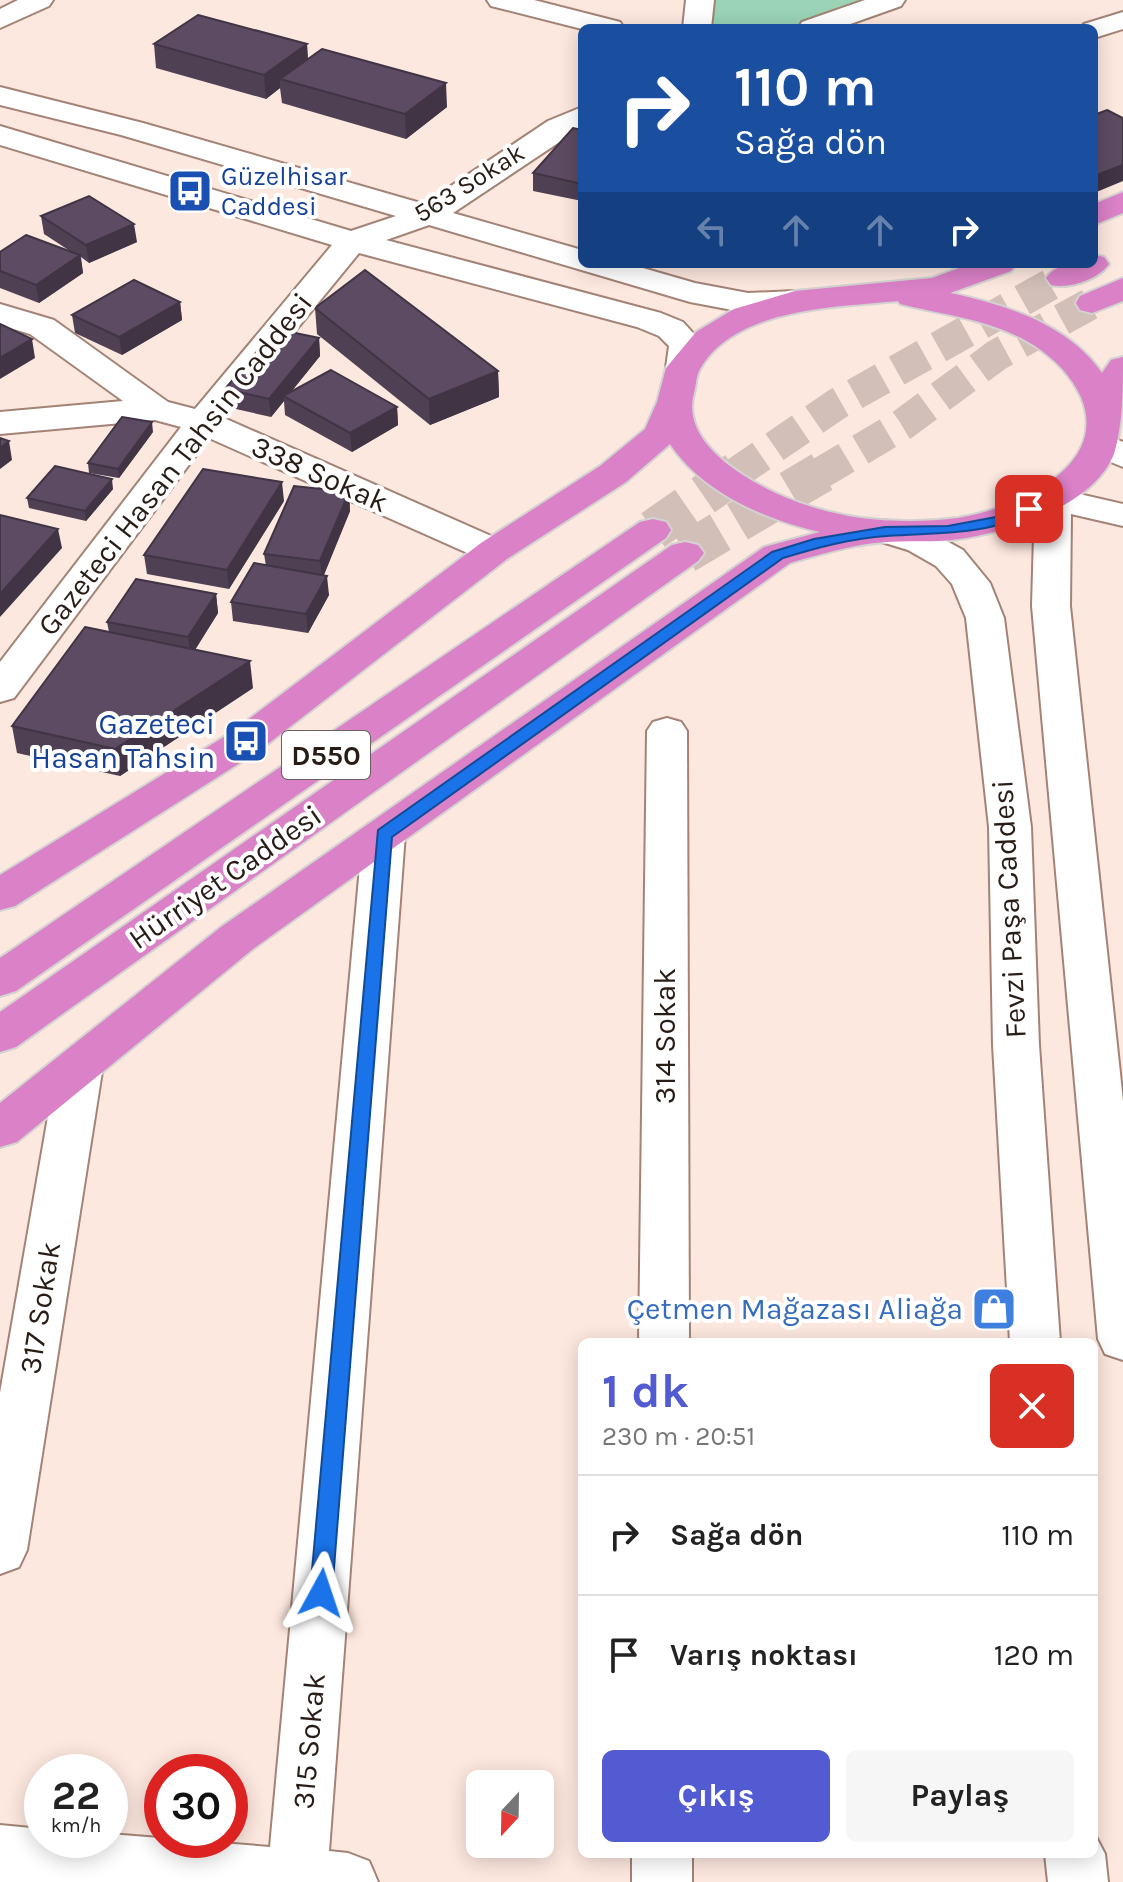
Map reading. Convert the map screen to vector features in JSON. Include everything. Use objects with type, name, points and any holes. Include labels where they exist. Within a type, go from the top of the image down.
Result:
[{"type":"highway","points":[[1098,214],[1123,201]]},
{"type":"highway","points":[[1098,262],[1123,250]]},
{"type":"highway","points":[[886,294],[937,287],[989,268]]},
{"type":"highway","points":[[1062,278],[1085,268]]},
{"type":"highway","points":[[1092,303],[1123,288]]},
{"type":"highway","points":[[0,895],[246,741],[494,551],[613,474],[660,434],[679,385],[708,339],[746,316],[795,301],[840,294],[886,294],[947,301],[1003,318],[1051,342],[1085,374],[1103,409],[1112,450],[1053,499],[1006,519],[948,531],[885,531],[818,521],[758,500],[713,471],[683,437],[679,385]]},
{"type":"highway","points":[[1103,409],[1115,376],[1123,367]]},
{"type":"highway","points":[[0,1129],[237,938],[777,555],[814,544],[885,531]]},
{"type":"highway","name":"Hürriyet Caddesi","points":[[0,980],[669,542],[0,1035]]},
{"type":"street","points":[[0,20],[39,0]]},
{"type":"street","points":[[501,0],[594,24]]},
{"type":"street","points":[[697,24],[700,0]]},
{"type":"street","points":[[823,24],[891,0]]},
{"type":"street","points":[[1098,29],[1123,20]]},
{"type":"street","points":[[0,96],[146,133],[578,259]]},
{"type":"street","name":"563 Sokak","points":[[352,241],[429,215],[574,124]]},
{"type":"street","points":[[0,135],[352,241],[649,320],[671,329],[686,344],[679,385]]},
{"type":"street","name":"Gazeteci Hasan Tahsin Caddesi","points":[[0,689],[16,644],[352,241]]},
{"type":"street","points":[[608,268],[690,292],[748,303],[795,301]]},
{"type":"street","points":[[0,314],[42,327],[156,409]]},
{"type":"street","name":"338 Sokak","points":[[0,423],[156,409],[203,422],[494,551]]},
{"type":"street","points":[[1123,515],[1053,499],[1051,606],[1123,1339]]},
{"type":"street","name":"Fevzi Paşa Caddesi","points":[[885,531],[909,536],[938,548],[960,567],[978,594],[985,618],[1010,827],[1016,1045],[1035,1338]]},
{"type":"street","name":"314 Sokak","points":[[664,1338],[667,731]]},
{"type":"street","name":"315 Sokak","points":[[314,1881],[384,834]]},
{"type":"street","name":"317 Sokak","points":[[0,1550],[80,1065]]},
{"type":"street","points":[[0,1854],[314,1881]]},
{"type":"street","points":[[662,1858],[662,1882]]},
{"type":"street","points":[[1075,1858],[1078,1882]]},
{"type":"green space","points":[[700,0],[891,0],[823,24],[697,24]]},
{"type":"building","points":[[198,15],[307,44],[264,75],[154,44]]},
{"type":"building","points":[[322,49],[446,83],[405,114],[280,79]]},
{"type":"building","points":[[1107,110],[1123,118],[1123,165],[1098,174],[1098,113]]},
{"type":"building","points":[[573,128],[578,129],[578,183],[533,173]]},
{"type":"building","points":[[89,196],[134,224],[86,245],[41,216]]},
{"type":"building","points":[[26,235],[80,255],[36,285],[0,271],[0,252]]},
{"type":"building","points":[[365,270],[498,371],[429,399],[315,308]]},
{"type":"building","points":[[134,280],[180,302],[119,337],[72,315]]},
{"type":"building","points":[[0,324],[32,339],[0,358]]},
{"type":"building","points":[[276,329],[319,338],[269,399],[225,389]]},
{"type":"building","points":[[331,370],[397,407],[350,433],[283,396]]},
{"type":"building","points":[[122,417],[152,422],[118,469],[88,463]]},
{"type":"building","points":[[0,438],[9,441],[0,448]]},
{"type":"building","points":[[55,466],[112,479],[85,511],[27,498]]},
{"type":"building","points":[[203,469],[282,482],[227,570],[144,555]]},
{"type":"building","points":[[294,486],[349,492],[320,561],[264,554]]},
{"type":"building","points":[[0,515],[58,529],[0,594]]},
{"type":"building","points":[[254,563],[327,576],[306,614],[231,602]]},
{"type":"building","points":[[136,579],[216,594],[188,637],[107,622]]},
{"type":"building","points":[[85,627],[250,661],[115,749],[12,726]]},
{"type":"tunnel","points":[[735,474],[837,404],[1062,278]]},
{"type":"tunnel","points":[[819,474],[902,425],[997,355],[1092,303]]},
{"type":"tunnel","points":[[653,530],[737,472]]},
{"type":"tunnel","points":[[685,553],[822,472]]},
{"type":"place","name":"Güzelhisar Caddesi","points":[[190,191]]},
{"type":"place","name":"Gazeteci Hasan Tahsin","points":[[246,741]]},
{"type":"place","name":"Çetmen Mağazası Aliağa","points":[[994,1309]]},
{"type":"route","points":[[321,1593],[384,834],[777,555],[814,544],[885,531],[948,531],[1006,519],[1029,509]]}]
